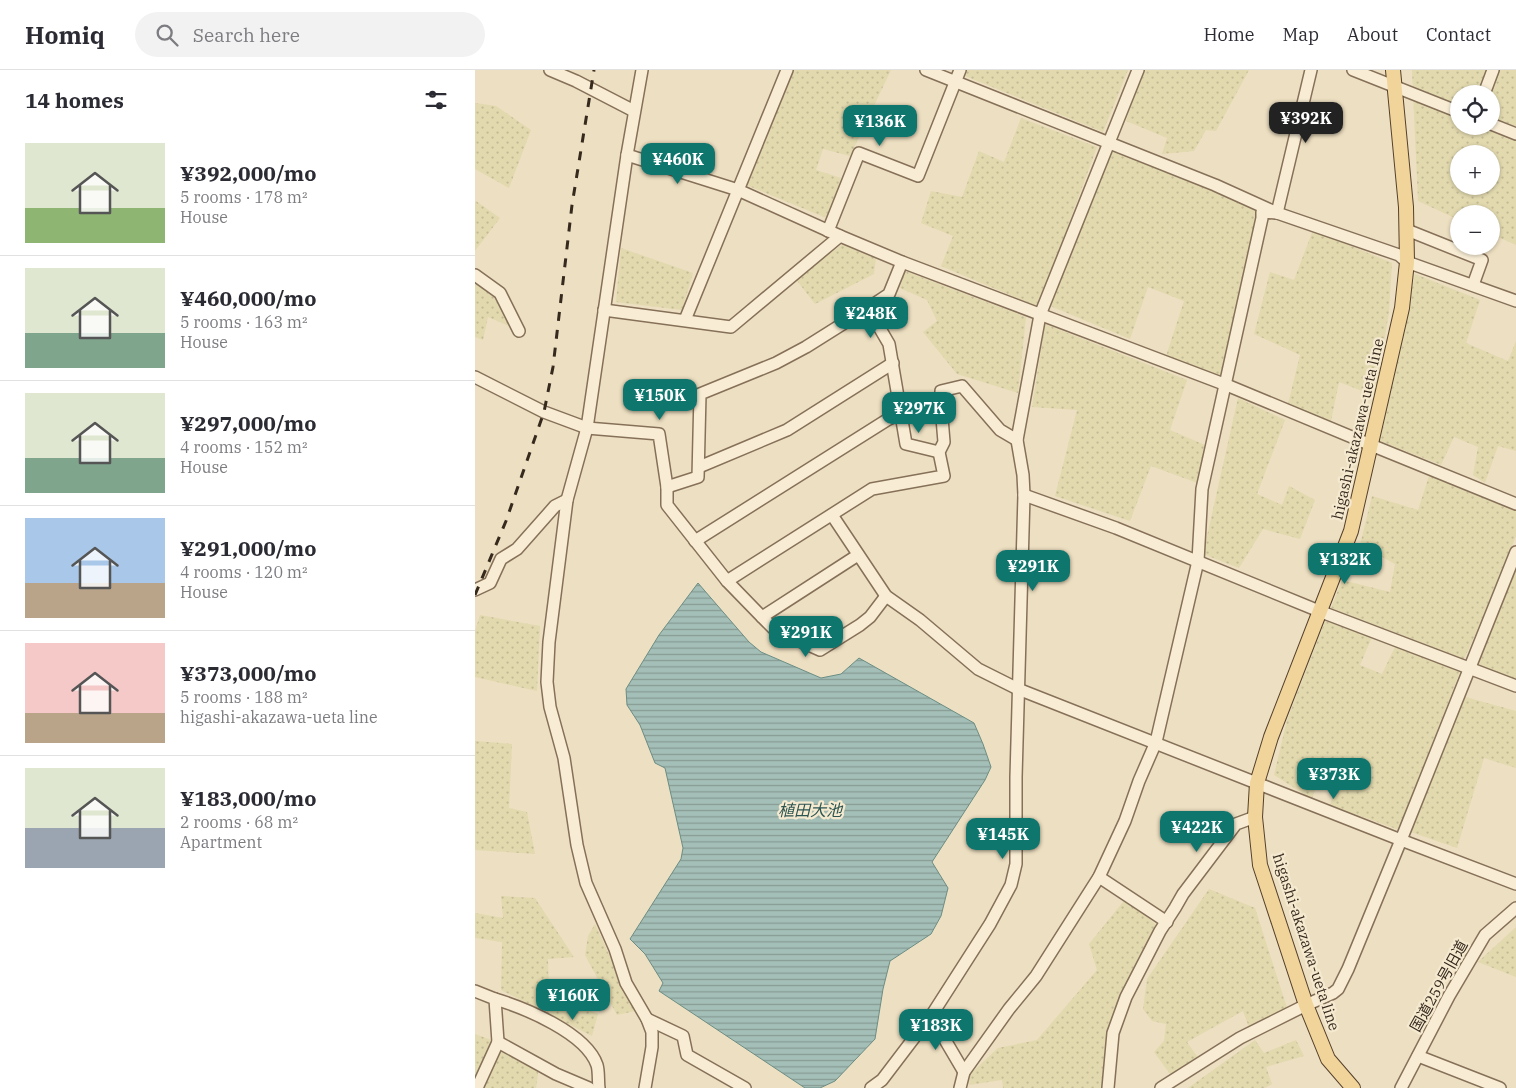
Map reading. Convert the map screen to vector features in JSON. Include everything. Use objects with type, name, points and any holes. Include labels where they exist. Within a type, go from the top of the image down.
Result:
[{"type":"main road","name":"higashi-akazawa-ueta line","points":[[1353,1088],[1329,1059],[1306,1005],[1260,865],[1255,817],[1257,783],[1271,737],[1351,531],[1402,308],[1407,262],[1407,230],[1393,70]]},
{"type":"street","points":[[550,70],[577,76],[634,111]]},
{"type":"street","points":[[642,70],[627,155],[587,428],[567,500],[549,642],[547,682],[550,708],[565,758],[577,846],[587,883],[627,983],[652,1032],[652,1047],[645,1088]]},
{"type":"street","points":[[685,320],[787,70]]},
{"type":"street","points":[[925,70],[1215,185],[1277,213],[1399,255],[1407,262],[1516,300]]},
{"type":"street","points":[[828,230],[859,153],[918,176],[960,70]]},
{"type":"street","points":[[871,1088],[882,1080],[931,1016],[990,924],[1011,885],[1017,855],[1016,777],[1024,495],[1017,440],[1040,315],[1138,70]]},
{"type":"street","points":[[1277,213],[1311,70]]},
{"type":"street","points":[[1353,70],[1450,109]]},
{"type":"street","points":[[1487,85],[1493,70]]},
{"type":"street","points":[[1500,128],[1516,134]]},
{"type":"street","points":[[627,155],[738,190],[901,262],[1225,384],[1516,504]]},
{"type":"street","points":[[960,1088],[964,1072],[1009,1009],[1036,976],[1099,877],[1125,821],[1139,781],[1156,742],[1198,561],[1201,489],[1262,212],[1277,213]]},
{"type":"street","points":[[1407,230],[1482,260],[1473,286]]},
{"type":"street","points":[[604,310],[731,327],[840,236]]},
{"type":"street","points":[[667,487],[698,477],[699,394],[776,363],[806,347],[868,308],[889,294],[901,262]]},
{"type":"street","points":[[475,275],[500,293],[519,331]]},
{"type":"street","points":[[868,308],[889,344],[906,444],[939,452]]},
{"type":"street","points":[[699,467],[787,430],[893,363]]},
{"type":"street","points":[[475,377],[544,412],[587,428],[659,434],[667,487],[667,505],[727,581],[775,630],[820,650],[859,626],[870,617],[886,596]]},
{"type":"street","points":[[727,581],[872,489],[944,476],[939,452],[944,442],[941,391],[962,386],[1000,430],[1017,440]]},
{"type":"street","points":[[695,541],[887,420],[900,414]]},
{"type":"street","points":[[1024,495],[1116,528],[1319,611],[1516,686]]},
{"type":"street","points":[[475,590],[490,583],[501,559],[517,549],[555,506],[567,500]]},
{"type":"street","points":[[833,515],[886,596],[920,620],[978,669],[1018,689],[1516,884]]},
{"type":"street","points":[[1161,1088],[1240,1038],[1338,989],[1401,840],[1516,552]]},
{"type":"street","points":[[761,617],[858,555]]},
{"type":"street","points":[[1108,1088],[1113,1033],[1126,996],[1183,894],[1236,824],[1255,817]]},
{"type":"street","points":[[1099,877],[1167,922]]},
{"type":"street","name":"国道259号旧道","points":[[1401,1088],[1449,996],[1485,935],[1516,908]]},
{"type":"street","points":[[475,991],[517,1006],[553,1023],[587,1047],[597,1065],[599,1088]]},
{"type":"street","points":[[477,1088],[498,1042],[495,999]]},
{"type":"street","points":[[931,1016],[964,1072]]},
{"type":"street","points":[[647,1019],[683,1036],[687,1055],[745,1088]]},
{"type":"street","points":[[498,1042],[555,1074],[589,1088]]},
{"type":"street","points":[[1418,1056],[1500,1088]]},
{"type":"shaded area","points":[[794,70],[891,70],[850,156],[823,149],[816,170],[841,178],[829,219],[746,185]]},
{"type":"shaded area","points":[[967,70],[1128,70],[1103,132],[965,76]]},
{"type":"shaded area","points":[[1143,70],[1249,70],[1216,131],[1206,130],[1194,151],[1162,154],[1167,138],[1126,121]]},
{"type":"shaded area","points":[[1412,70],[1516,70],[1516,245],[1500,238],[1500,205],[1450,205],[1450,216],[1418,201]]},
{"type":"shaded area","points":[[475,103],[496,106],[531,130],[509,188],[475,169]]},
{"type":"shaded area","points":[[1021,118],[1097,147],[1038,307],[941,266],[953,236],[921,223],[931,191],[962,197],[979,151],[1004,162]]},
{"type":"shaded area","points":[[1112,147],[1266,208],[1233,384],[1166,356],[1184,301],[1148,287],[1130,339],[1050,306]]},
{"type":"shaded area","points":[[475,202],[500,218],[475,251]]},
{"type":"shaded area","points":[[1313,230],[1392,263],[1389,312],[1375,396],[1339,382],[1331,421],[1288,404],[1300,355],[1254,334],[1270,272],[1294,280]]},
{"type":"shaded area","points":[[843,244],[876,258],[874,274],[815,304],[795,278]]},
{"type":"shaded area","points":[[621,248],[693,273],[682,310],[616,302]]},
{"type":"shaded area","points":[[905,271],[1026,317],[1018,393],[957,374],[923,332],[937,321],[927,300],[900,288]]},
{"type":"shaded area","points":[[1415,274],[1480,300],[1466,343],[1508,361],[1516,341],[1516,451],[1498,446],[1485,483],[1473,475],[1478,447],[1454,437],[1441,465],[1380,441]]},
{"type":"shaded area","points":[[475,279],[500,293],[511,327],[488,317],[483,340],[475,337]]},
{"type":"shaded area","points":[[1045,324],[1187,380],[1170,430],[1212,448],[1203,485],[1151,466],[1130,521],[1055,496],[1077,410],[1032,407]]},
{"type":"shaded area","points":[[1238,398],[1285,420],[1257,494],[1282,505],[1289,486],[1315,500],[1300,539],[1263,529],[1239,568],[1203,554]]},
{"type":"shaded area","points":[[1430,473],[1516,510],[1516,536],[1483,618],[1464,659],[1331,608],[1342,580],[1390,592],[1395,564],[1360,545],[1372,496],[1418,510]]},
{"type":"shaded area","points":[[1516,569],[1516,680],[1475,665]]},
{"type":"shaded area","points":[[480,615],[540,626],[537,691],[475,677],[475,631]]},
{"type":"shaded area","points":[[1325,621],[1372,637],[1360,665],[1382,674],[1396,645],[1461,669],[1399,830],[1330,805],[1342,764],[1326,757],[1312,799],[1274,775],[1287,720]]},
{"type":"shaded area","points":[[1462,696],[1516,711],[1516,768],[1484,758],[1457,848],[1411,832]]},
{"type":"shaded area","points":[[475,741],[512,744],[509,808],[527,812],[535,854],[475,850]]},
{"type":"shaded area","points":[[1209,889],[1255,908],[1288,1011],[1250,1030],[1243,1011],[1187,1042],[1201,1062],[1170,1074],[1154,1052],[1164,1041],[1166,1024],[1152,1021],[1143,1009],[1147,979]]},
{"type":"shaded area","points":[[501,896],[535,898],[574,957],[548,959],[549,993],[598,1014],[592,1036],[501,990],[502,942],[475,938],[475,913],[503,918]]},
{"type":"shaded area","points":[[1127,897],[1164,933],[1130,976],[1108,1032],[1108,1088],[1003,1088],[1002,1080],[969,1085],[970,1074],[998,1048],[1037,1040],[1097,970],[1089,944]]},
{"type":"shaded area","points":[[595,924],[635,1011],[617,1015],[585,955],[588,936]]},
{"type":"shaded area","points":[[1516,927],[1516,977],[1478,962]]},
{"type":"shaded area","points":[[475,1034],[494,1041],[475,1081]]},
{"type":"shaded area","points":[[1255,1040],[1264,1053],[1296,1040],[1304,1056],[1266,1067],[1272,1084],[1265,1088],[1188,1088]]},
{"type":"shaded area","points":[[502,1050],[539,1067],[536,1088],[484,1088]]},
{"type":"water","name":"植田大池","points":[[698,583],[749,642],[761,652],[821,678],[841,674],[859,658],[974,723],[991,767],[985,780],[932,862],[948,888],[941,916],[931,934],[890,961],[883,989],[875,1039],[835,1081],[820,1088],[805,1088],[659,991],[663,983],[645,954],[630,939],[681,859],[683,848],[665,768],[655,763],[640,725],[627,705],[626,689],[659,635]]},
{"type":"railway","points":[[475,595],[506,521],[544,412],[553,367],[572,205],[594,70]]}]
